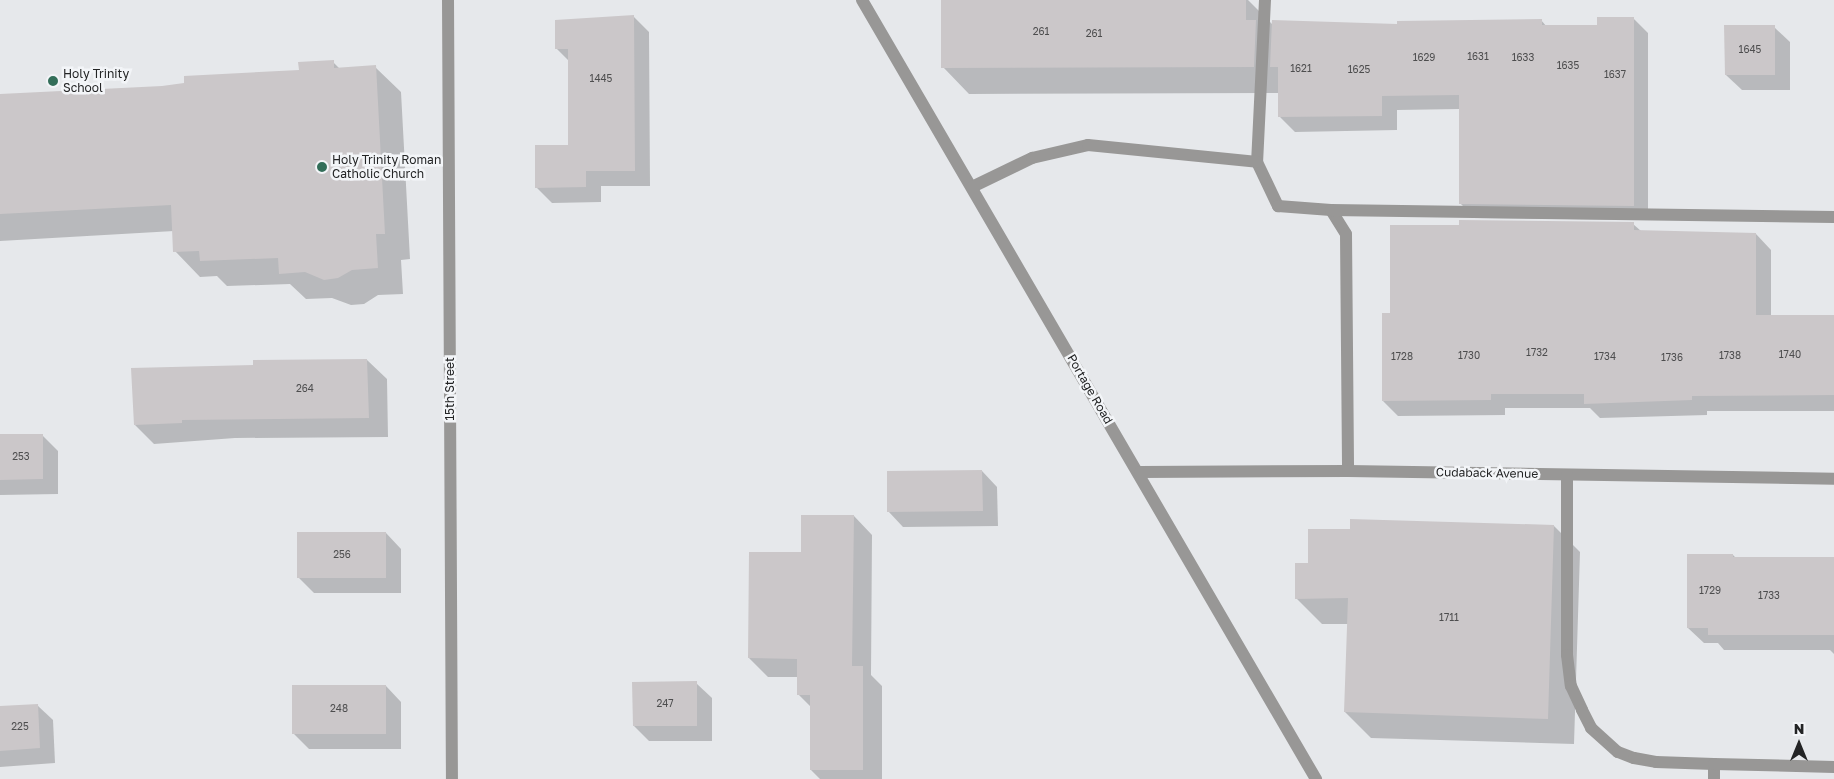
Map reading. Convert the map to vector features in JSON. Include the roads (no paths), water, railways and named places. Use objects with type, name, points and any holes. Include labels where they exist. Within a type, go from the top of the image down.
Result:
[{"type":"street","name":"15th Street","points":[[448,0],[452,779]]},
{"type":"street","name":"Portage Road","points":[[862,0],[1140,472],[1316,779]]},
{"type":"street","points":[[1265,0],[1257,162],[1278,206],[1331,210],[1834,216]]},
{"type":"street","points":[[972,187],[1032,158],[1088,145],[1257,162]]},
{"type":"street","points":[[1331,210],[1346,234],[1348,472]]},
{"type":"street","name":"Cudaback Avenue","points":[[1140,472],[1567,474],[1834,479]]},
{"type":"street","points":[[1567,474],[1568,655],[1571,686],[1582,710],[1604,741],[1634,758],[1714,764],[1834,767]]},
{"type":"street","points":[[1714,764],[1714,779]]},
{"type":"place","name":"Holy Trinity School","points":[[53,81]]},
{"type":"place","name":"Holy Trinity Roman Catholic Church","points":[[322,167]]}]
